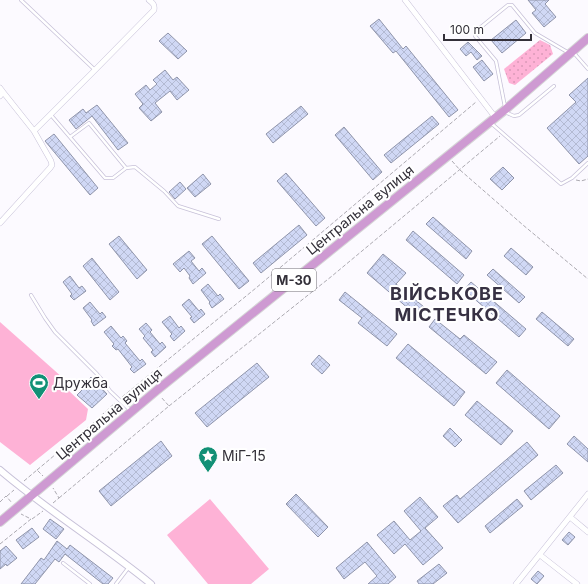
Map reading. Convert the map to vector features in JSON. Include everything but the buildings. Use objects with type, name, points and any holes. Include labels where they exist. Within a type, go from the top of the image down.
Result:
[{"type":"highway","name":"Центральна вулиця","points":[[0,522],[132,412],[492,120],[588,38]]},
{"type":"street","points":[[34,131],[154,10],[154,4],[149,0]]},
{"type":"street","points":[[405,0],[481,98],[492,120]]},
{"type":"street","points":[[0,222],[50,168],[51,161],[34,131],[1,92]]},
{"type":"street","points":[[0,470],[31,496],[130,567],[151,584]]},
{"type":"street","points":[[516,584],[588,494]]},
{"type":"street","points":[[570,517],[588,532]]},
{"type":"street","points":[[540,555],[577,584]]},
{"type":"lane","points":[[21,0],[95,70]]},
{"type":"lane","points":[[554,86],[519,115],[514,116],[504,110],[496,61],[475,36],[476,31],[508,5],[512,5],[535,33],[572,53],[588,69]]},
{"type":"lane","points":[[51,114],[105,178],[113,178],[126,168],[135,167],[164,191],[178,206],[219,219]]},
{"type":"lane","points":[[492,120],[504,133],[561,184],[572,178],[588,163]]},
{"type":"lane","points":[[70,137],[89,123],[126,168]]},
{"type":"lane","points":[[31,295],[55,332],[97,374],[118,400],[132,412]]},
{"type":"lane","points":[[63,563],[90,584]]},
{"type":"lane","points":[[116,584],[130,567]]},
{"type":"path","points":[[24,481],[118,400],[194,339],[481,98]]},
{"type":"path","points":[[52,504],[169,406],[332,276],[504,133]]},
{"type":"path","points":[[447,156],[460,170],[588,279]]},
{"type":"path","points":[[572,178],[581,181],[588,179]]},
{"type":"path","points":[[161,397],[169,406]]},
{"type":"path","points":[[37,470],[44,477]]},
{"type":"path","points":[[53,488],[59,498]]},
{"type":"path","points":[[0,502],[16,489]]},
{"type":"path","points":[[6,496],[12,503]]},
{"type":"path","points":[[0,544],[44,510]]},
{"type":"path","points":[[21,514],[32,519]]},
{"type":"shaded area","points":[[540,40],[550,45],[553,54],[515,85],[509,83],[504,69]]},
{"type":"shaded area","name":"Дружба","points":[[0,322],[72,386],[68,390],[88,409],[86,420],[30,465],[0,442]]},
{"type":"shaded area","points":[[210,499],[269,569],[251,584],[208,584],[167,535]]},
{"type":"place","name":"Дружба","points":[[39,400]]},
{"type":"place","name":"МіГ-15","points":[[208,473]]},
{"type":"district","name":"ВІЙСЬКОВЕ МІСТЕЧКО","points":[[447,304]]}]
